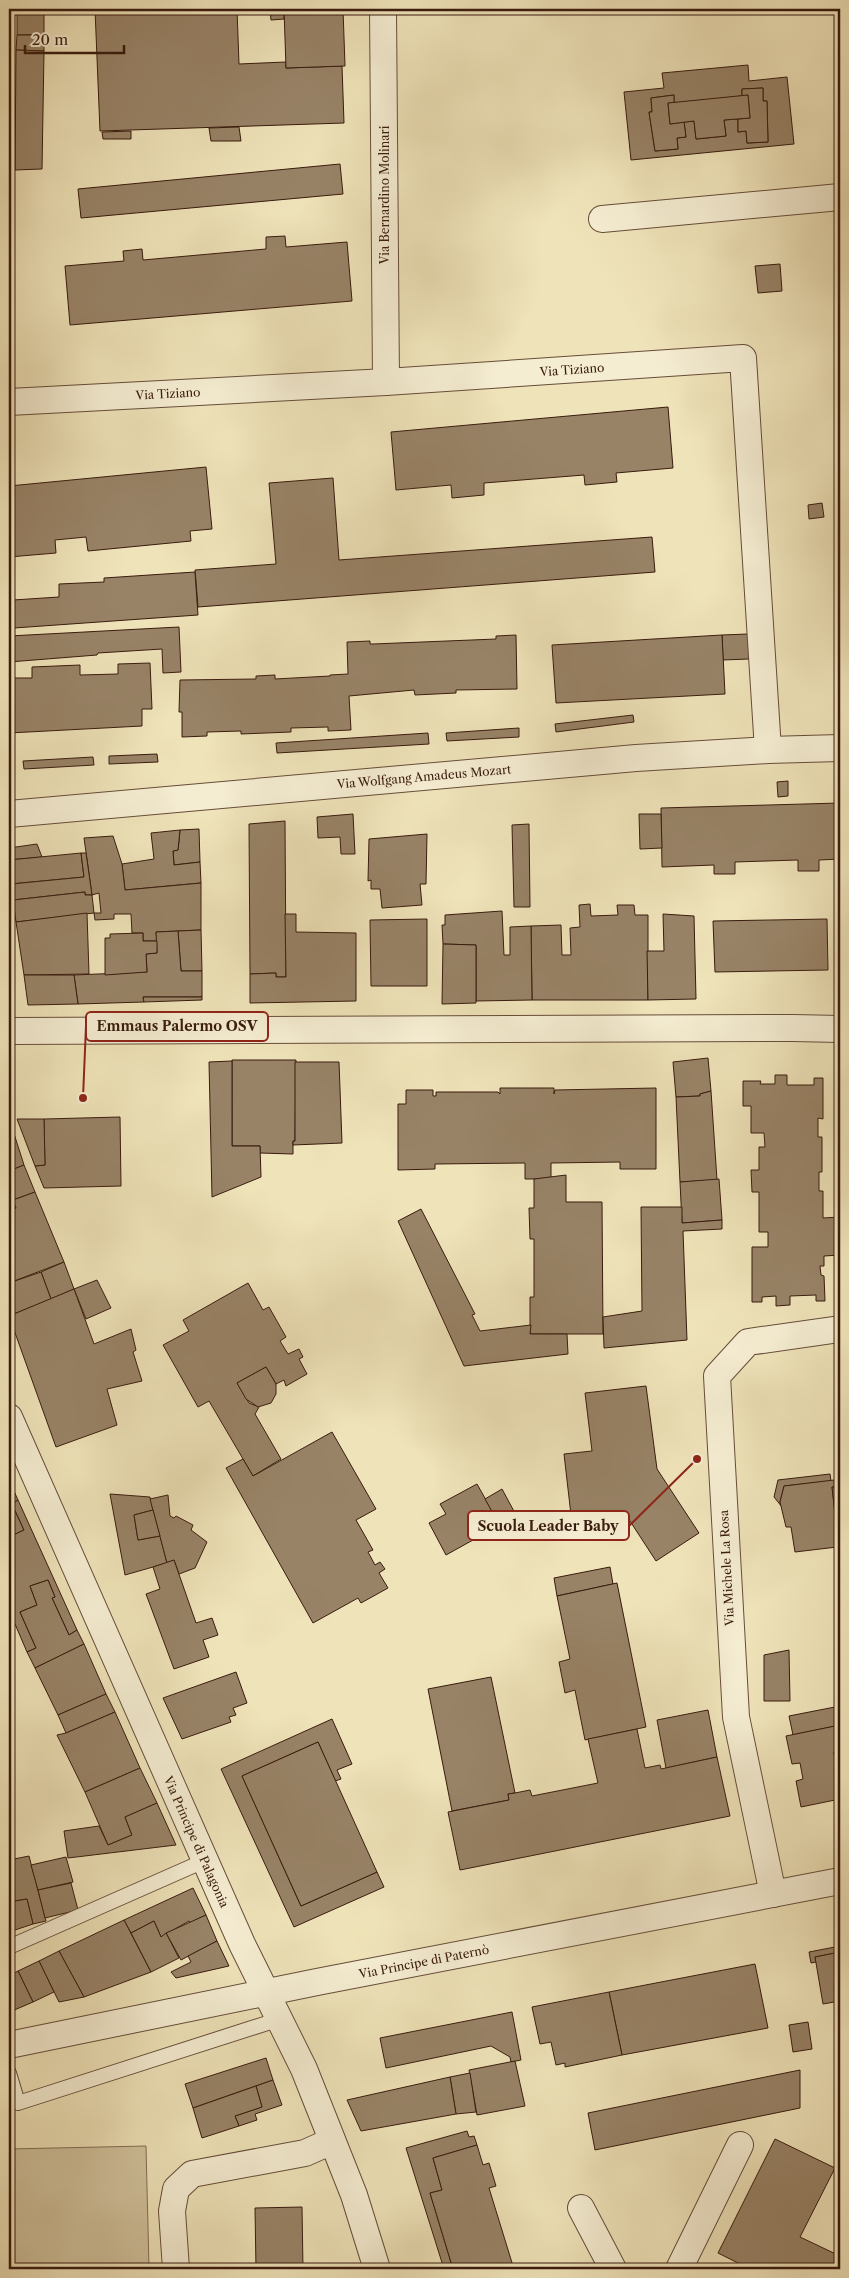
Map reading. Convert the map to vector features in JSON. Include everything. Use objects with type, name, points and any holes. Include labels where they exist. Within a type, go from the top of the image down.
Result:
[{"type":"street","name":"Via Bernardino Molinari","points":[[383,9],[386,382]]},
{"type":"street","points":[[602,219],[840,197]]},
{"type":"street","name":"Via Tiziano","points":[[9,402],[386,382],[743,358],[768,750]]},
{"type":"street","name":"Via Wolfgang Amadeus Mozart","points":[[9,814],[626,759],[768,750],[840,748]]},
{"type":"street","points":[[9,1032],[840,1029]]},
{"type":"street","name":"Via Michele La Rosa","points":[[773,1894],[736,1717],[717,1376],[748,1342],[840,1329]]},
{"type":"street","name":"Via Principe di Palagonia","points":[[9,1417],[204,1861],[304,2068],[354,2195],[377,2269]]},
{"type":"street","name":"Via Principe di Paternò","points":[[9,2045],[266,1992],[840,1882]]},
{"type":"street","points":[[176,2269],[172,2211],[176,2189],[192,2174],[305,2153],[332,2141]]},
{"type":"street","points":[[679,2269],[740,2145]]},
{"type":"street","points":[[581,2208],[613,2269]]},
{"type":"lane","points":[[9,1947],[204,1861]]},
{"type":"lane","points":[[9,2073],[18,2103],[280,2019]]},
{"type":"shaded area","points":[[146,2146],[149,2269],[9,2269],[9,2149]]},
{"type":"building","points":[[17,9],[44,9],[44,35],[17,35]]},
{"type":"building","points":[[95,9],[237,9],[239,64],[286,62],[286,68],[342,66],[344,123],[100,131]]},
{"type":"building","points":[[270,9],[284,9],[284,19],[271,20]]},
{"type":"building","points":[[284,9],[343,9],[345,66],[286,68]]},
{"type":"building","points":[[622,9],[735,9],[629,10]]},
{"type":"building","points":[[17,35],[44,35],[44,51],[16,50]]},
{"type":"building","points":[[16,50],[44,51],[42,169],[15,170]]},
{"type":"building","points":[[748,65],[749,81],[787,77],[794,144],[631,160],[624,92],[664,88],[662,73]],"holes":[[[763,88],[763,101],[767,101],[768,142],[747,143],[746,131],[738,132],[738,119],[724,120],[726,136],[696,139],[694,121],[684,122],[686,137],[677,138],[678,149],[655,151],[649,112],[652,112],[651,98],[674,95],[674,103],[742,96],[742,89]]]},
{"type":"building","points":[[763,88],[763,101],[767,101],[768,142],[747,143],[746,131],[738,132],[738,119],[750,118],[748,95],[742,96],[742,89]]},
{"type":"building","points":[[674,95],[674,103],[668,103],[670,124],[684,122],[686,137],[677,138],[678,149],[655,151],[649,112],[652,112],[651,98]]},
{"type":"building","points":[[748,95],[750,118],[724,120],[726,136],[696,139],[694,121],[670,124],[668,103]]},
{"type":"building","points":[[239,127],[241,141],[211,141],[209,128]]},
{"type":"building","points":[[131,131],[131,139],[103,139],[102,132]]},
{"type":"building","points":[[340,164],[343,194],[81,218],[78,189]]},
{"type":"building","points":[[285,236],[286,247],[347,242],[352,301],[70,325],[65,266],[124,261],[123,251],[142,249],[143,260],[266,249],[266,237]]},
{"type":"building","points":[[780,264],[782,291],[758,293],[755,266]]},
{"type":"building","points":[[838,349],[840,349],[840,470],[838,405]]},
{"type":"building","points":[[668,407],[673,468],[616,473],[617,482],[585,485],[584,475],[484,483],[484,495],[452,498],[451,485],[396,490],[391,432]]},
{"type":"building","points":[[206,467],[212,529],[190,531],[191,541],[88,551],[86,537],[55,540],[56,553],[9,557],[9,486]]},
{"type":"building","points":[[333,478],[339,560],[652,537],[655,572],[198,607],[195,570],[276,564],[269,483]]},
{"type":"building","points":[[822,503],[824,517],[809,519],[808,505]]},
{"type":"building","points":[[195,572],[198,615],[14,628],[13,600],[59,597],[59,584],[104,582],[104,578]]},
{"type":"building","points":[[13,600],[14,625],[9,626],[9,601]]},
{"type":"building","points":[[179,627],[181,672],[163,673],[162,649],[9,662],[9,636]]},
{"type":"building","points":[[748,634],[749,659],[723,660],[722,635]]},
{"type":"building","points":[[516,635],[517,689],[456,690],[456,693],[415,695],[414,690],[349,696],[351,730],[328,731],[328,727],[291,728],[291,732],[241,734],[241,731],[207,732],[207,736],[182,737],[182,712],[179,712],[180,680],[256,679],[256,676],[275,675],[275,679],[348,674],[347,642],[370,641],[370,644],[373,644],[496,639],[496,636]]},
{"type":"building","points":[[722,635],[725,694],[556,703],[552,645]]},
{"type":"building","points":[[150,663],[152,709],[142,709],[142,726],[9,733],[9,678],[32,678],[32,667],[80,665],[80,675],[118,674],[118,664]]},
{"type":"building","points":[[633,715],[634,722],[556,732],[555,724]]},
{"type":"building","points":[[519,728],[519,737],[447,741],[446,733]]},
{"type":"building","points":[[428,733],[429,744],[277,753],[276,743]]},
{"type":"building","points":[[157,754],[158,762],[109,764],[109,756]]},
{"type":"building","points":[[93,757],[94,765],[24,769],[23,761]]},
{"type":"building","points":[[788,781],[788,796],[778,797],[777,782]]},
{"type":"building","points":[[840,803],[840,859],[819,860],[819,871],[798,871],[798,860],[735,862],[735,874],[714,874],[714,865],[662,867],[661,808]]},
{"type":"building","points":[[353,814],[355,854],[341,854],[340,837],[318,838],[317,817]]},
{"type":"building","points":[[639,814],[661,814],[662,848],[640,849]]},
{"type":"building","points":[[285,821],[286,977],[276,977],[276,973],[250,974],[249,824]]},
{"type":"building","points":[[529,824],[530,907],[514,907],[512,825]]},
{"type":"building","points":[[199,829],[200,862],[174,865],[173,851],[178,850],[180,830]]},
{"type":"building","points":[[180,830],[178,850],[173,851],[174,865],[200,862],[201,883],[125,890],[122,864],[154,859],[151,833]]},
{"type":"building","points":[[427,834],[426,884],[420,884],[422,905],[382,908],[380,889],[371,889],[371,880],[368,881],[369,839]]},
{"type":"building","points":[[113,836],[122,864],[125,890],[201,883],[201,930],[156,932],[157,941],[143,941],[143,933],[132,933],[131,914],[114,914],[114,919],[95,920],[94,913],[101,913],[99,893],[92,895],[84,838]]},
{"type":"building","points":[[37,844],[42,857],[9,860],[9,848]]},
{"type":"building","points":[[81,853],[84,877],[11,884],[9,860]]},
{"type":"building","points":[[81,853],[86,853],[92,895],[85,895],[85,892],[13,900],[11,884],[84,877]]},
{"type":"building","points":[[85,892],[85,895],[92,895],[94,913],[16,922],[13,900]]},
{"type":"building","points":[[590,904],[591,916],[618,915],[617,905],[634,905],[635,915],[648,915],[648,1000],[532,1000],[531,926],[561,925],[562,955],[571,955],[570,928],[580,927],[579,905]]},
{"type":"building","points":[[502,911],[504,955],[510,955],[510,927],[531,926],[532,1000],[476,1001],[476,945],[443,944],[442,925],[445,925],[445,915]]},
{"type":"building","points":[[87,913],[89,974],[24,975],[16,922]]},
{"type":"building","points":[[285,914],[296,914],[296,932],[356,933],[356,1001],[250,1003],[250,974],[276,973],[276,977],[286,977]]},
{"type":"building","points":[[663,914],[694,916],[696,999],[648,1000],[647,951],[664,951]]},
{"type":"building","points":[[427,919],[427,986],[371,986],[370,920]]},
{"type":"building","points":[[827,919],[828,970],[715,972],[713,921]]},
{"type":"building","points":[[201,930],[202,971],[181,971],[178,931]]},
{"type":"building","points":[[178,931],[181,971],[202,971],[202,997],[143,997],[144,1002],[78,1004],[74,975],[147,972],[146,954],[157,953],[156,932]]},
{"type":"building","points":[[143,933],[143,941],[157,941],[157,953],[146,954],[147,972],[105,975],[105,938],[110,938],[110,934]]},
{"type":"building","points":[[443,944],[476,945],[476,1003],[442,1004]]},
{"type":"building","points":[[24,975],[74,975],[78,1004],[28,1005]]},
{"type":"building","points":[[143,997],[202,997],[202,1000],[144,1002]]},
{"type":"building","points":[[708,1058],[711,1091],[700,1094],[700,1096],[676,1097],[673,1062]]},
{"type":"building","points":[[232,1060],[296,1060],[295,1141],[293,1141],[293,1154],[260,1153],[260,1146],[232,1146]]},
{"type":"building","points":[[232,1061],[232,1146],[260,1146],[261,1177],[212,1197],[209,1062]]},
{"type":"building","points":[[295,1062],[339,1062],[342,1143],[293,1145],[293,1141],[295,1141]]},
{"type":"building","points":[[775,1075],[787,1075],[787,1085],[814,1085],[814,1078],[823,1078],[823,1119],[818,1118],[818,1137],[822,1137],[822,1172],[819,1172],[819,1191],[823,1191],[823,1218],[840,1217],[840,1255],[824,1256],[824,1266],[820,1266],[821,1275],[824,1276],[825,1301],[816,1301],[816,1295],[790,1296],[790,1305],[776,1306],[776,1296],[762,1297],[762,1302],[752,1302],[752,1247],[768,1247],[768,1232],[759,1232],[759,1192],[752,1192],[751,1170],[759,1170],[759,1147],[765,1147],[764,1133],[751,1133],[751,1106],[743,1106],[743,1081],[761,1081],[760,1084],[775,1084]]},
{"type":"building","points":[[500,1088],[554,1088],[554,1094],[555,1090],[656,1088],[656,1169],[620,1169],[620,1162],[551,1163],[551,1179],[525,1179],[525,1163],[435,1164],[435,1169],[398,1170],[398,1104],[406,1104],[406,1090],[433,1090],[433,1096],[436,1096],[436,1092],[498,1092],[500,1094]]},
{"type":"building","points":[[711,1091],[717,1180],[680,1182],[676,1097],[700,1096],[700,1094]]},
{"type":"building","points":[[120,1117],[121,1186],[44,1188],[35,1166],[45,1165],[44,1119]]},
{"type":"building","points":[[9,1118],[24,1165],[9,1171]]},
{"type":"building","points":[[17,1119],[44,1119],[45,1165],[35,1166]]},
{"type":"building","points":[[24,1165],[35,1192],[13,1200],[16,1208],[9,1211],[9,1171]]},
{"type":"building","points":[[566,1175],[566,1202],[602,1202],[603,1334],[530,1334],[530,1297],[534,1297],[534,1239],[530,1239],[529,1208],[534,1208],[534,1179]]},
{"type":"building","points":[[719,1179],[722,1220],[682,1223],[680,1182]]},
{"type":"building","points":[[35,1192],[64,1262],[9,1283],[9,1211],[16,1208],[13,1200]]},
{"type":"building","points":[[641,1207],[682,1207],[682,1223],[722,1220],[722,1229],[683,1231],[687,1340],[604,1348],[603,1317],[642,1311]]},
{"type":"building","points":[[421,1209],[475,1314],[472,1315],[480,1331],[531,1325],[530,1334],[567,1334],[568,1354],[464,1366],[398,1221]]},
{"type":"building","points":[[64,1262],[74,1289],[51,1299],[41,1272]]},
{"type":"building","points":[[41,1272],[51,1299],[9,1316],[9,1283]]},
{"type":"building","points":[[97,1280],[111,1308],[86,1319],[74,1289]]},
{"type":"building","points":[[248,1283],[263,1310],[269,1307],[286,1337],[280,1341],[288,1354],[299,1349],[303,1357],[299,1359],[307,1374],[286,1386],[284,1380],[276,1384],[266,1367],[237,1383],[249,1403],[259,1407],[255,1414],[281,1459],[253,1476],[209,1401],[198,1407],[163,1345],[189,1331],[183,1320]]},
{"type":"building","points":[[74,1289],[94,1344],[131,1329],[136,1350],[133,1352],[142,1381],[107,1389],[117,1425],[56,1447],[9,1316]]},
{"type":"building","points":[[266,1367],[276,1384],[276,1394],[271,1403],[258,1407],[246,1399],[237,1383]]},
{"type":"building","points":[[646,1386],[657,1469],[699,1533],[656,1561],[628,1518],[603,1511],[571,1515],[564,1454],[592,1451],[585,1393]]},
{"type":"building","points":[[332,1432],[376,1509],[356,1520],[373,1550],[368,1552],[375,1565],[380,1562],[385,1569],[379,1573],[388,1588],[361,1603],[358,1598],[313,1623],[226,1468],[243,1459],[253,1476]]},
{"type":"building","points":[[830,1474],[831,1481],[784,1486],[780,1502],[782,1507],[774,1497],[778,1480]]},
{"type":"building","points":[[9,1480],[18,1500],[12,1504],[24,1530],[9,1537]]},
{"type":"building","points":[[834,1480],[835,1487],[832,1487],[836,1522],[840,1521],[840,1549],[837,1547],[795,1552],[791,1527],[786,1527],[780,1502],[784,1486]]},
{"type":"building","points":[[477,1484],[500,1525],[446,1555],[429,1523],[446,1514],[440,1504]]},
{"type":"building","points":[[840,1486],[840,1521],[836,1522],[832,1487]]},
{"type":"building","points":[[502,1489],[516,1515],[499,1524],[485,1499]]},
{"type":"building","points":[[110,1494],[150,1497],[153,1510],[134,1515],[138,1540],[160,1536],[167,1563],[125,1575]]},
{"type":"building","points":[[168,1495],[170,1516],[174,1518],[176,1516],[193,1525],[191,1530],[207,1542],[195,1568],[179,1574],[174,1560],[167,1563],[150,1499]]},
{"type":"building","points":[[18,1500],[77,1630],[69,1635],[52,1598],[55,1597],[48,1580],[30,1586],[37,1605],[20,1612],[36,1648],[27,1652],[9,1610],[9,1537],[24,1530],[12,1504]]},
{"type":"building","points":[[153,1510],[160,1536],[138,1540],[134,1515]]},
{"type":"building","points":[[174,1560],[196,1623],[212,1618],[218,1635],[203,1640],[209,1657],[174,1669],[146,1594],[160,1589],[153,1567]]},
{"type":"building","points":[[610,1567],[613,1584],[557,1596],[554,1578]]},
{"type":"building","points":[[48,1580],[55,1597],[52,1598],[69,1635],[77,1630],[84,1644],[35,1668],[27,1652],[36,1648],[20,1612],[37,1605],[30,1586]]},
{"type":"building","points":[[617,1583],[646,1727],[585,1740],[575,1690],[565,1693],[559,1662],[570,1659],[557,1596]]},
{"type":"building","points":[[84,1644],[106,1694],[58,1715],[35,1668]]},
{"type":"building","points":[[789,1650],[790,1701],[764,1701],[764,1655]]},
{"type":"building","points":[[236,1672],[247,1703],[233,1708],[236,1715],[229,1717],[231,1722],[182,1739],[163,1698]]},
{"type":"building","points":[[491,1677],[515,1793],[508,1794],[509,1800],[452,1811],[428,1689]]},
{"type":"building","points":[[106,1694],[115,1712],[66,1733],[58,1715]]},
{"type":"building","points":[[840,1706],[840,1725],[793,1735],[789,1716]]},
{"type":"building","points":[[708,1710],[717,1757],[666,1768],[657,1720]]},
{"type":"building","points":[[115,1712],[140,1768],[85,1792],[57,1735]]},
{"type":"building","points":[[332,1719],[352,1764],[337,1770],[341,1779],[335,1781],[318,1742],[242,1776],[301,1906],[377,1872],[384,1887],[294,1927],[221,1769]]},
{"type":"building","points":[[840,1725],[840,1751],[834,1752],[840,1785],[840,1799],[801,1807],[796,1781],[803,1779],[800,1763],[792,1764],[786,1736]]},
{"type":"building","points":[[637,1729],[645,1768],[660,1765],[661,1769],[717,1757],[730,1816],[460,1870],[448,1812],[509,1800],[508,1794],[530,1790],[532,1796],[598,1783],[588,1739]]},
{"type":"building","points":[[318,1742],[377,1872],[301,1906],[242,1776]]},
{"type":"building","points":[[840,1751],[840,1785],[834,1752]]},
{"type":"building","points":[[140,1768],[157,1803],[125,1817],[132,1835],[108,1845],[85,1792]]},
{"type":"building","points":[[157,1803],[176,1845],[68,1858],[64,1831],[99,1826],[108,1845],[132,1835],[125,1817]]},
{"type":"building","points":[[29,1856],[46,1921],[33,1924],[27,1899],[9,1902],[9,1860]]},
{"type":"building","points":[[66,1857],[73,1882],[38,1890],[31,1865]]},
{"type":"building","points":[[71,1883],[78,1910],[45,1918],[38,1890]]},
{"type":"building","points":[[193,1888],[206,1915],[190,1923],[189,1921],[161,1937],[154,1921],[131,1933],[124,1920]]},
{"type":"building","points":[[27,1899],[33,1924],[9,1932],[9,1902]]},
{"type":"building","points":[[206,1915],[217,1941],[181,1960],[166,1933]]},
{"type":"building","points":[[124,1920],[151,1972],[84,1997],[59,1951]]},
{"type":"building","points":[[154,1921],[161,1937],[166,1933],[179,1958],[151,1972],[131,1933]]},
{"type":"building","points":[[217,1941],[229,1966],[176,1978],[171,1972],[191,1962],[188,1956]]},
{"type":"building","points":[[840,1946],[840,1952],[815,1957],[816,1962],[811,1963],[809,1952]]},
{"type":"building","points":[[59,1951],[84,1997],[59,2002],[39,1961]]},
{"type":"building","points":[[840,1952],[840,2001],[823,2004],[815,1957]]},
{"type":"building","points":[[39,1961],[54,1992],[33,2002],[18,1971]]},
{"type":"building","points":[[755,1964],[768,2028],[622,2055],[609,1992]]},
{"type":"building","points":[[18,1971],[33,2002],[12,2011],[9,2005],[9,1976]]},
{"type":"building","points":[[609,1992],[622,2055],[565,2067],[565,2063],[556,2065],[551,2042],[540,2044],[532,2007]]},
{"type":"building","points":[[512,2012],[521,2060],[511,2062],[510,2057],[491,2046],[386,2068],[380,2038]]},
{"type":"building","points":[[808,2022],[812,2049],[793,2052],[789,2025]]},
{"type":"building","points":[[266,2058],[273,2080],[193,2108],[185,2084]]},
{"type":"building","points":[[515,2061],[525,2106],[477,2115],[469,2070]]},
{"type":"building","points":[[800,2070],[800,2108],[595,2150],[588,2113]]},
{"type":"building","points":[[470,2073],[476,2112],[456,2114],[450,2077]]},
{"type":"building","points":[[450,2077],[456,2114],[361,2131],[347,2100]]},
{"type":"building","points":[[273,2080],[282,2105],[255,2114],[257,2120],[239,2126],[235,2116],[262,2107],[256,2086]]},
{"type":"building","points":[[256,2086],[262,2107],[235,2116],[239,2126],[202,2138],[193,2108]]},
{"type":"building","points":[[467,2131],[469,2137],[474,2136],[477,2145],[433,2158],[442,2190],[430,2193],[453,2269],[444,2269],[406,2148]]},
{"type":"building","points":[[775,2139],[835,2168],[800,2237],[840,2256],[840,2269],[750,2269],[718,2253]]},
{"type":"building","points":[[477,2145],[483,2165],[489,2163],[496,2186],[489,2188],[513,2266],[502,2269],[453,2269],[430,2193],[442,2190],[433,2158]]},
{"type":"building","points":[[302,2207],[303,2269],[256,2269],[255,2208]]},
{"type":"building","points":[[518,2264],[519,2269],[502,2269],[513,2266]]},
{"type":"place","name":"Emmaus Palermo OSV","points":[[83,1098]]},
{"type":"place","name":"Scuola Leader Baby","points":[[697,1459]]}]
